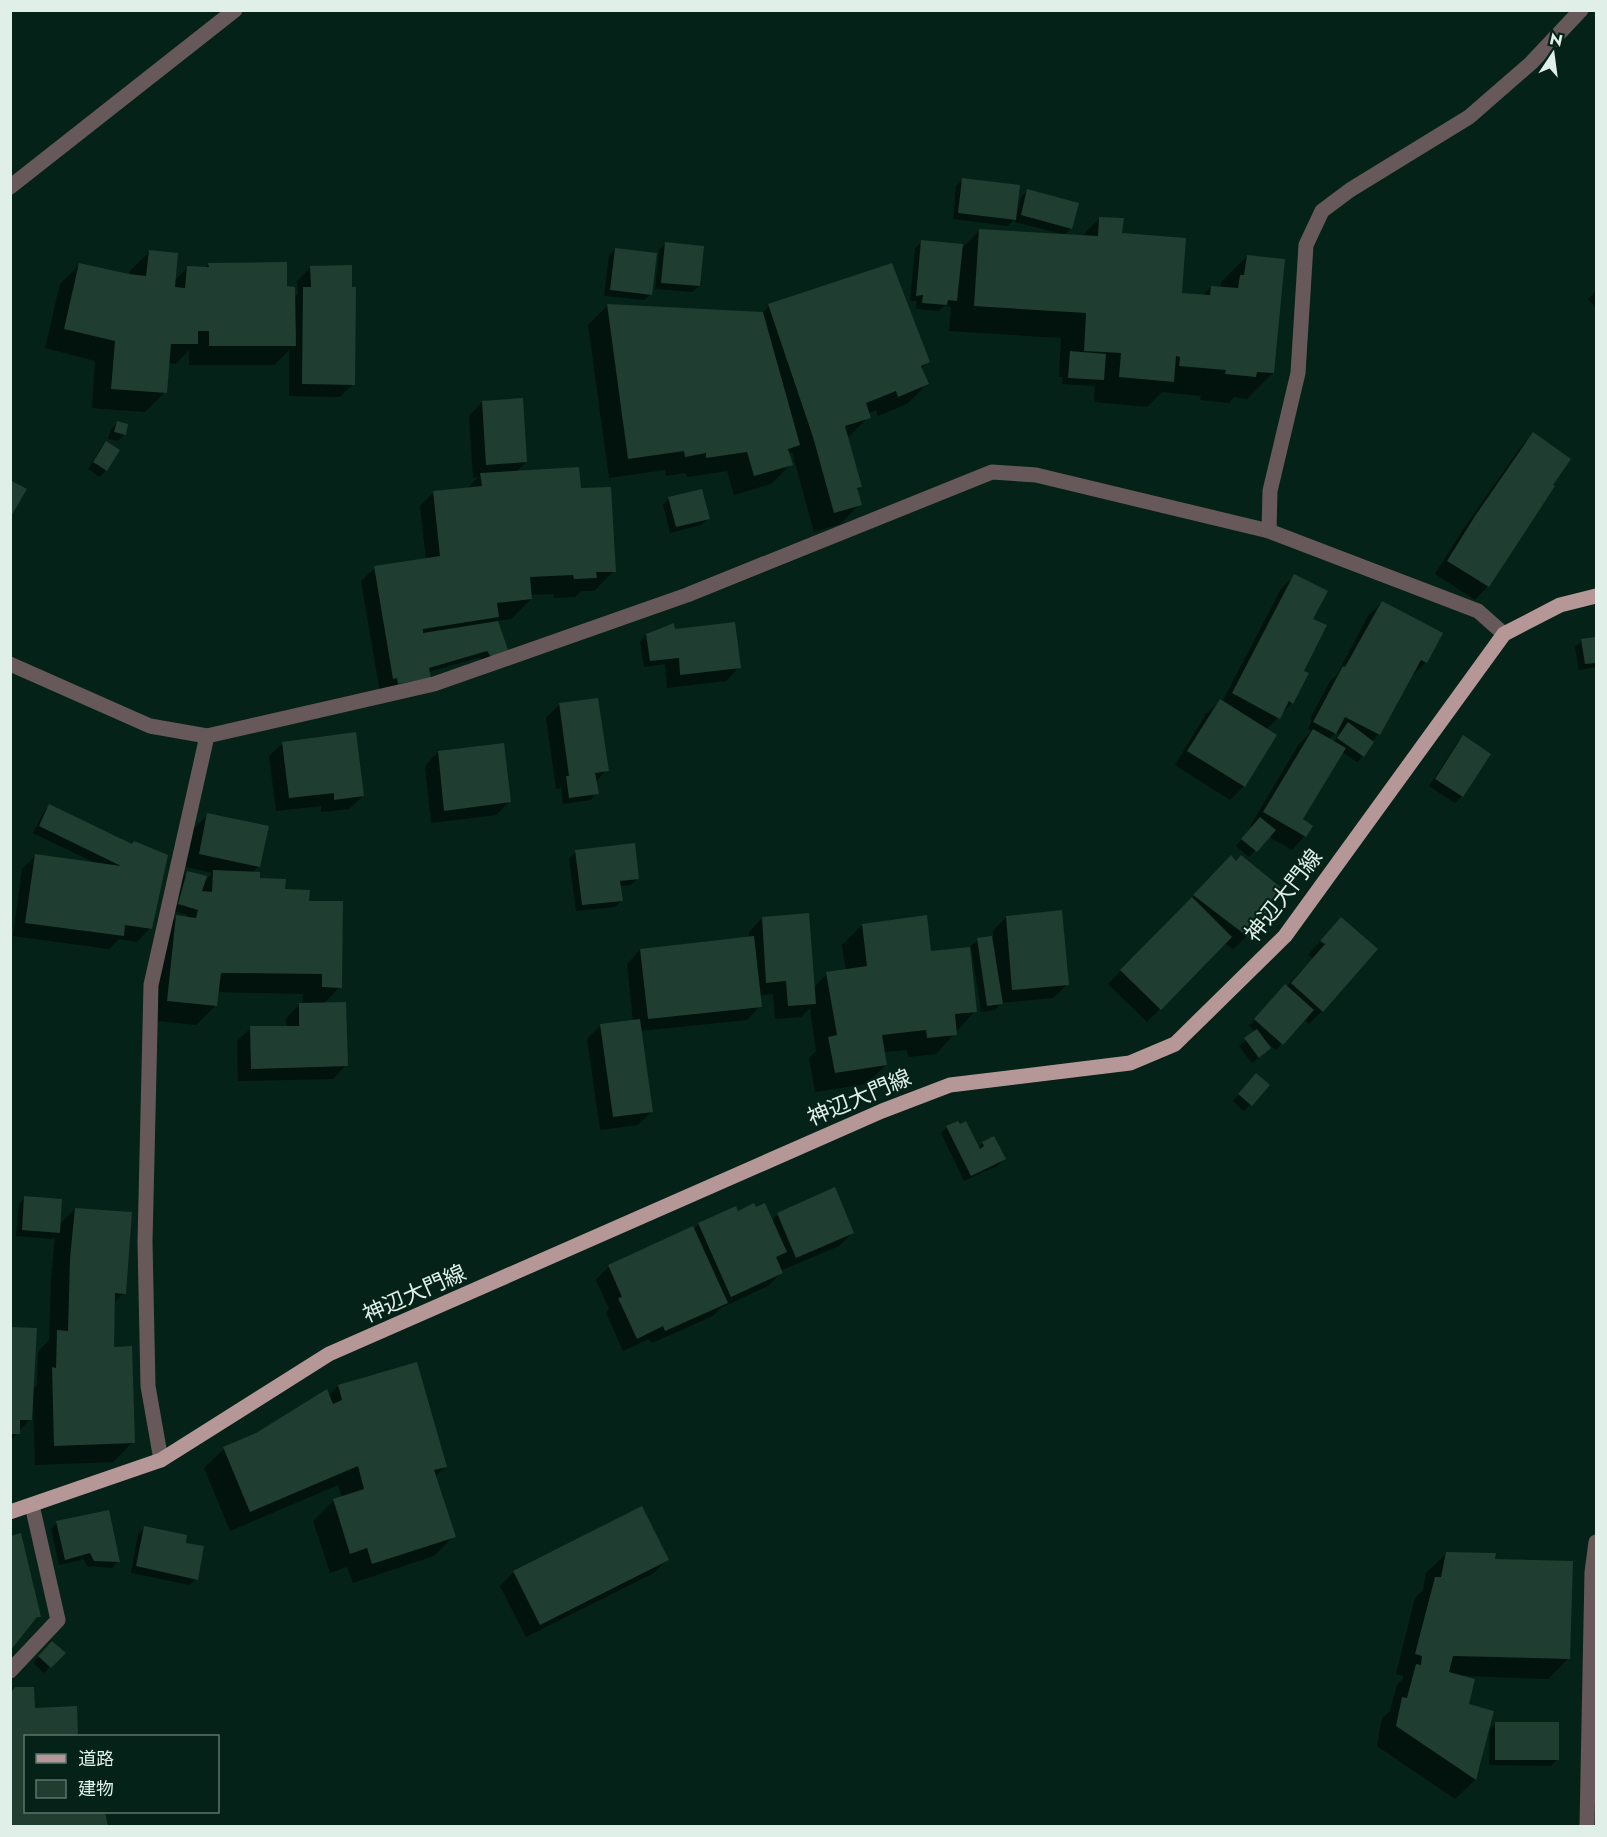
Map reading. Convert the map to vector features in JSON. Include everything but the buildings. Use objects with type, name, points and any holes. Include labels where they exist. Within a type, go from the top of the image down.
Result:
[{"type":"main road","name":"神辺大門線","points":[[10,1512],[161,1460],[329,1354],[882,1111],[950,1085],[1130,1063],[1175,1044],[1285,936],[1504,634],[1560,605],[1596,596]]},
{"type":"street","points":[[10,187],[235,10]]},
{"type":"street","points":[[1269,531],[1270,491],[1298,373],[1306,245],[1322,211],[1350,190],[1469,117],[1531,63],[1581,10]]},
{"type":"street","points":[[10,664],[150,726],[207,736],[434,684],[687,595],[992,472],[1036,475],[1269,531],[1478,610],[1504,634]]},
{"type":"street","points":[[161,1460],[148,1386],[145,1242],[152,985],[207,736]]},
{"type":"street","points":[[10,1671],[58,1620],[32,1505]]},
{"type":"street","points":[[1587,1827],[1592,1572],[1596,1542]]}]
